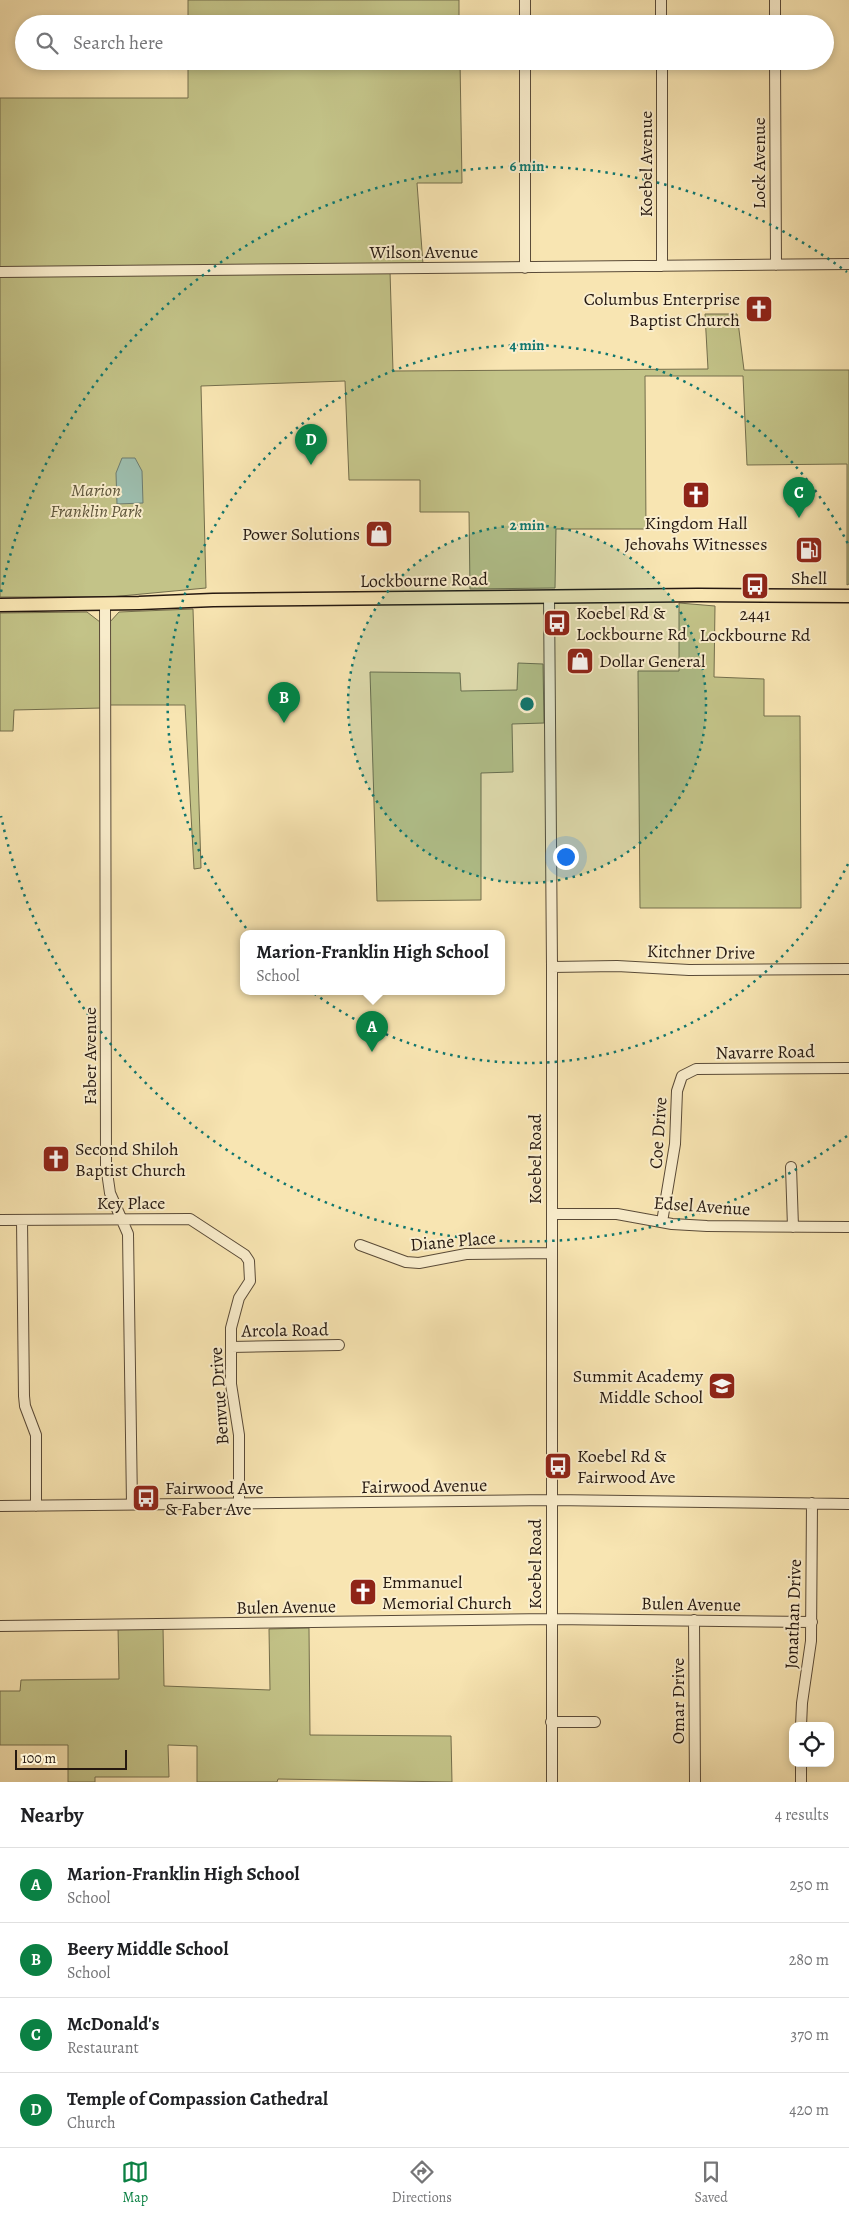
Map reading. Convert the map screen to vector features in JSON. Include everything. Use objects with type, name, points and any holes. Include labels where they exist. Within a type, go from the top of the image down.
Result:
[{"type":"main road","name":"Lockbourne Road","points":[[0,605],[213,600],[549,596],[849,596]]},
{"type":"street","points":[[525,0],[525,15]]},
{"type":"street","points":[[661,0],[661,15]]},
{"type":"street","points":[[775,0],[775,15]]},
{"type":"street","points":[[525,70],[526,268]]},
{"type":"street","name":"Koebel Avenue","points":[[662,70],[662,266]]},
{"type":"street","name":"Lock Avenue","points":[[775,70],[776,265]]},
{"type":"street","name":"Wilson Avenue","points":[[0,272],[849,264]]},
{"type":"street","name":"Koebel Road","points":[[549,596],[552,967],[552,1782]]},
{"type":"street","name":"Faber Avenue","points":[[105,604],[106,1165],[110,1193],[128,1234],[132,1504]]},
{"type":"street","name":"Kitchner Drive","points":[[552,967],[618,966],[689,970],[849,969]]},
{"type":"street","name":"Navarre Road","points":[[682,1076],[696,1069],[849,1068]]},
{"type":"street","name":"Coe Drive","points":[[662,1222],[675,1144],[677,1091],[682,1076]]},
{"type":"street","points":[[791,1167],[793,1227]]},
{"type":"street","name":"Edsel Avenue","points":[[552,1214],[617,1214],[662,1222],[707,1226],[849,1227]]},
{"type":"street","name":"Key Place","points":[[0,1220],[190,1219],[239,1250],[249,1261]]},
{"type":"street","points":[[22,1220],[24,1396],[25,1406],[36,1435],[36,1506]]},
{"type":"street","name":"Diane Place","points":[[360,1245],[406,1262],[425,1262],[466,1254],[551,1253]]},
{"type":"street","name":"Benvue Drive","points":[[239,1504],[238,1435],[232,1384],[231,1328],[234,1312],[250,1280],[249,1261]]},
{"type":"street","name":"Arcola Road","points":[[232,1346],[339,1345]]},
{"type":"street","name":"Fairwood Avenue","points":[[0,1506],[551,1500],[849,1504]]},
{"type":"street","name":"Jonathan Drive","points":[[801,1722],[802,1703],[811,1650],[812,1504]]},
{"type":"street","name":"Bulen Avenue","points":[[0,1626],[551,1619],[812,1622]]},
{"type":"street","name":"Omar Drive","points":[[694,1620],[695,1782]]},
{"type":"street","points":[[551,1722],[595,1722]]},
{"type":"street","points":[[801,1767],[801,1782]]},
{"type":"green space","points":[[188,0],[459,0],[459,15],[188,15]]},
{"type":"green space","points":[[188,70],[460,70],[462,183],[417,183],[423,264],[0,270],[0,98],[188,98]]},
{"type":"green space","name":"Marion Franklin Park","points":[[390,271],[393,371],[708,369],[705,314],[737,314],[744,370],[849,370],[849,584],[847,585],[847,464],[747,465],[743,376],[645,376],[646,529],[556,529],[555,588],[470,589],[469,512],[420,512],[420,480],[349,480],[345,381],[201,386],[206,588],[110,597],[0,597],[0,277]]},
{"type":"green space","points":[[679,603],[715,606],[714,677],[764,679],[764,716],[800,716],[801,908],[640,908],[638,671],[679,671]]},
{"type":"green space","points":[[193,609],[201,868],[194,869],[185,705],[109,705],[109,623],[119,612]]},
{"type":"green space","points":[[87,612],[100,622],[102,708],[14,710],[13,731],[0,731],[0,613]]},
{"type":"green space","points":[[518,663],[543,664],[544,723],[512,724],[513,772],[481,773],[481,900],[377,901],[370,672],[460,673],[461,691],[517,690]]},
{"type":"green space","points":[[118,1627],[163,1627],[164,1686],[270,1690],[269,1629],[309,1628],[310,1735],[451,1736],[452,1782],[278,1779],[277,1782],[197,1782],[197,1746],[168,1745],[169,1777],[95,1777],[95,1782],[68,1782],[68,1745],[0,1745],[0,1691],[20,1691],[21,1680],[119,1679]]},
{"type":"shaded area","points":[[122,458],[135,458],[142,471],[143,503],[117,504],[116,473]]},
{"type":"place","name":"Columbus Enterprise Baptist Church","points":[[759,309]]},
{"type":"place","name":"Temple of Compassion Cathedral","points":[[311,465]]},
{"type":"place","name":"Kingdom Hall Jehovahs Witnesses","points":[[696,495]]},
{"type":"place","name":"McDonald's","points":[[799,518]]},
{"type":"place","name":"Power Solutions","points":[[379,534]]},
{"type":"place","name":"Shell","points":[[809,550]]},
{"type":"place","name":"2441 Lockbourne Rd","points":[[755,586]]},
{"type":"place","name":"Koebel Rd & Lockbourne Rd","points":[[557,623]]},
{"type":"place","name":"Dollar General","points":[[580,661]]},
{"type":"place","name":"Beery Middle School","points":[[284,723]]},
{"type":"place","name":"Marion-Franklin High School","points":[[372,1052]]},
{"type":"place","name":"Second Shiloh Baptist Church","points":[[56,1159]]},
{"type":"place","name":"Summit Academy Middle School","points":[[722,1386]]},
{"type":"place","name":"Koebel Rd & Fairwood Ave","points":[[558,1466]]},
{"type":"place","name":"Fairwood Ave & Faber Ave","points":[[146,1498]]},
{"type":"place","name":"Emmanuel Memorial Church","points":[[363,1592]]}]
